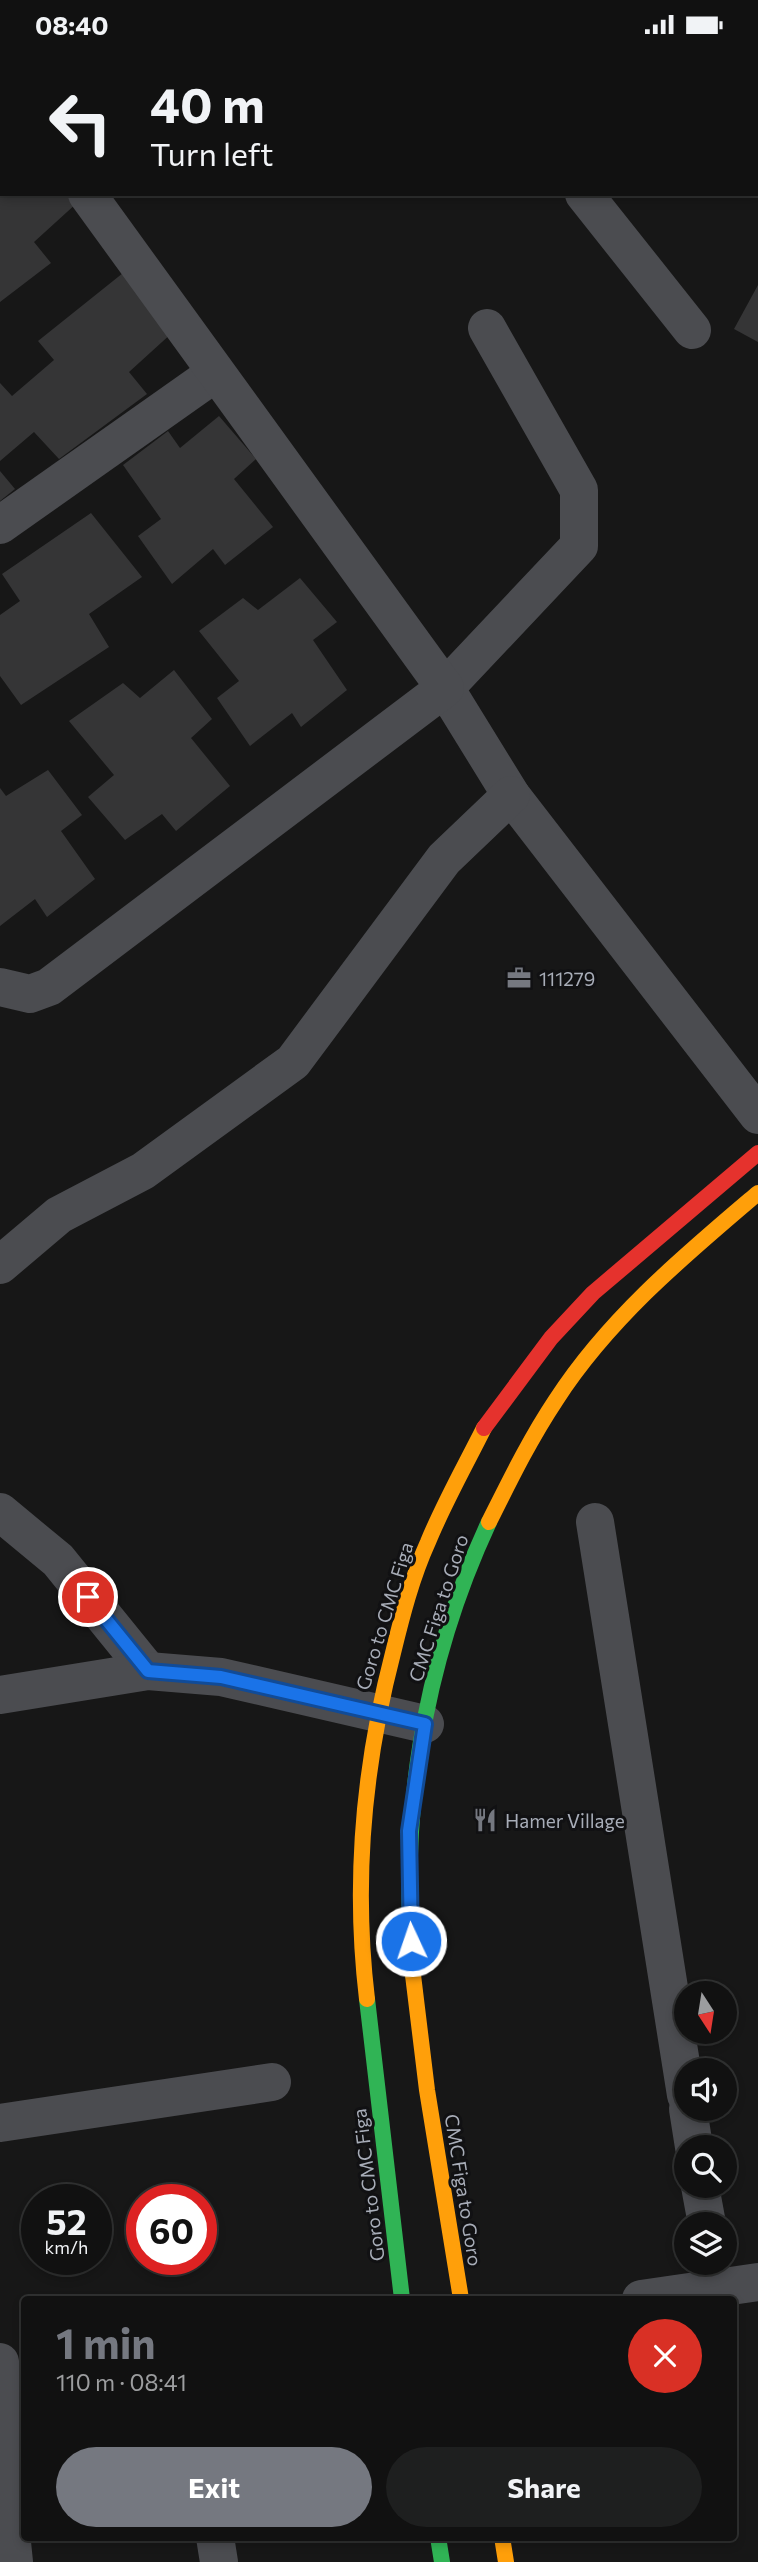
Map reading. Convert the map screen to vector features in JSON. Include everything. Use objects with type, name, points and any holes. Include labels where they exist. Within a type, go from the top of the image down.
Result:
[{"type":"main road","name":"Goro to CMC Figa","points":[[402,2296],[363,1969],[358,1886],[363,1810],[377,1713],[403,1613],[427,1543],[484,1427],[551,1338],[593,1293],[756,1155]]},
{"type":"main road","name":"CMC Figa to Goro","points":[[461,2296],[414,2002],[408,1843],[425,1724],[447,1637],[472,1563],[500,1498],[562,1392],[597,1344],[708,1236],[758,1193]]},
{"type":"main road","points":[[439,2541],[442,2562]]},
{"type":"main road","points":[[503,2541],[506,2562]]},
{"type":"street","points":[[88,196],[214,374],[445,688],[511,795],[758,1115]]},
{"type":"street","points":[[586,196],[692,330]]},
{"type":"street","points":[[0,987],[30,994],[49,987],[445,688],[579,546],[579,490],[487,328]]},
{"type":"street","points":[[0,525],[214,374]]},
{"type":"street","points":[[0,1265],[59,1215],[143,1171],[293,1062],[444,859],[511,795]]},
{"type":"street","points":[[0,1513],[58,1560],[148,1671]]},
{"type":"street","points":[[595,1522],[680,2058]]},
{"type":"street","points":[[0,1695],[148,1671],[221,1677],[425,1724]]},
{"type":"street","points":[[0,2123],[272,2082]]},
{"type":"street","points":[[651,2296],[715,2276],[758,2282]]},
{"type":"street","points":[[7,2384],[1,2435],[14,2562]]},
{"type":"street","points":[[216,2541],[219,2562]]},
{"type":"building","points":[[0,196],[74,196],[78,202],[34,242],[51,263],[0,302]]},
{"type":"building","points":[[123,273],[173,332],[129,372],[147,394],[59,459],[34,432],[0,461],[0,383],[12,396],[54,360],[38,341]]},
{"type":"building","points":[[758,285],[758,342],[734,329]]},
{"type":"building","points":[[219,416],[256,459],[234,479],[273,527],[225,565],[213,549],[172,584],[138,536],[161,519],[123,465],[168,431],[180,448]]},
{"type":"building","points":[[0,471],[15,489],[0,501]]},
{"type":"building","points":[[91,513],[142,577],[89,614],[109,647],[21,705],[0,676],[0,615],[20,601],[2,574]]},
{"type":"building","points":[[300,578],[337,622],[313,640],[347,690],[301,727],[292,713],[250,746],[217,698],[239,681],[199,631],[243,598],[258,610]]},
{"type":"building","points":[[174,670],[212,719],[191,738],[230,786],[176,831],[162,814],[125,840],[88,797],[114,775],[69,721],[123,683],[140,698]]},
{"type":"building","points":[[48,770],[82,815],[61,831],[95,879],[47,917],[35,899],[0,926],[0,788],[6,796]]},
{"type":"traffic: fast","points":[[413,1975],[410,1858],[413,1800],[421,1744],[447,1632],[489,1522]]},
{"type":"traffic: fast","points":[[367,1999],[402,2296]]},
{"type":"traffic: fast","points":[[439,2541],[442,2562]]},
{"type":"traffic: slow","points":[[489,1522],[547,1415],[577,1370],[650,1289],[758,1193]]},
{"type":"traffic: slow","points":[[367,1999],[361,1868],[374,1739],[404,1611],[417,1569],[441,1513],[484,1428]]},
{"type":"traffic: slow","points":[[413,1975],[427,2090],[461,2296]]},
{"type":"traffic: slow","points":[[503,2541],[506,2562]]},
{"type":"traffic: jam","points":[[484,1428],[551,1338],[593,1293],[758,1153]]},
{"type":"place","name":"111279","points":[[519,978]]},
{"type":"place","name":"Hamer Village","points":[[485,1820]]},
{"type":"route","points":[[88,1597],[148,1671],[221,1677],[425,1724],[409,1831],[407,1878],[411,1941]]}]
